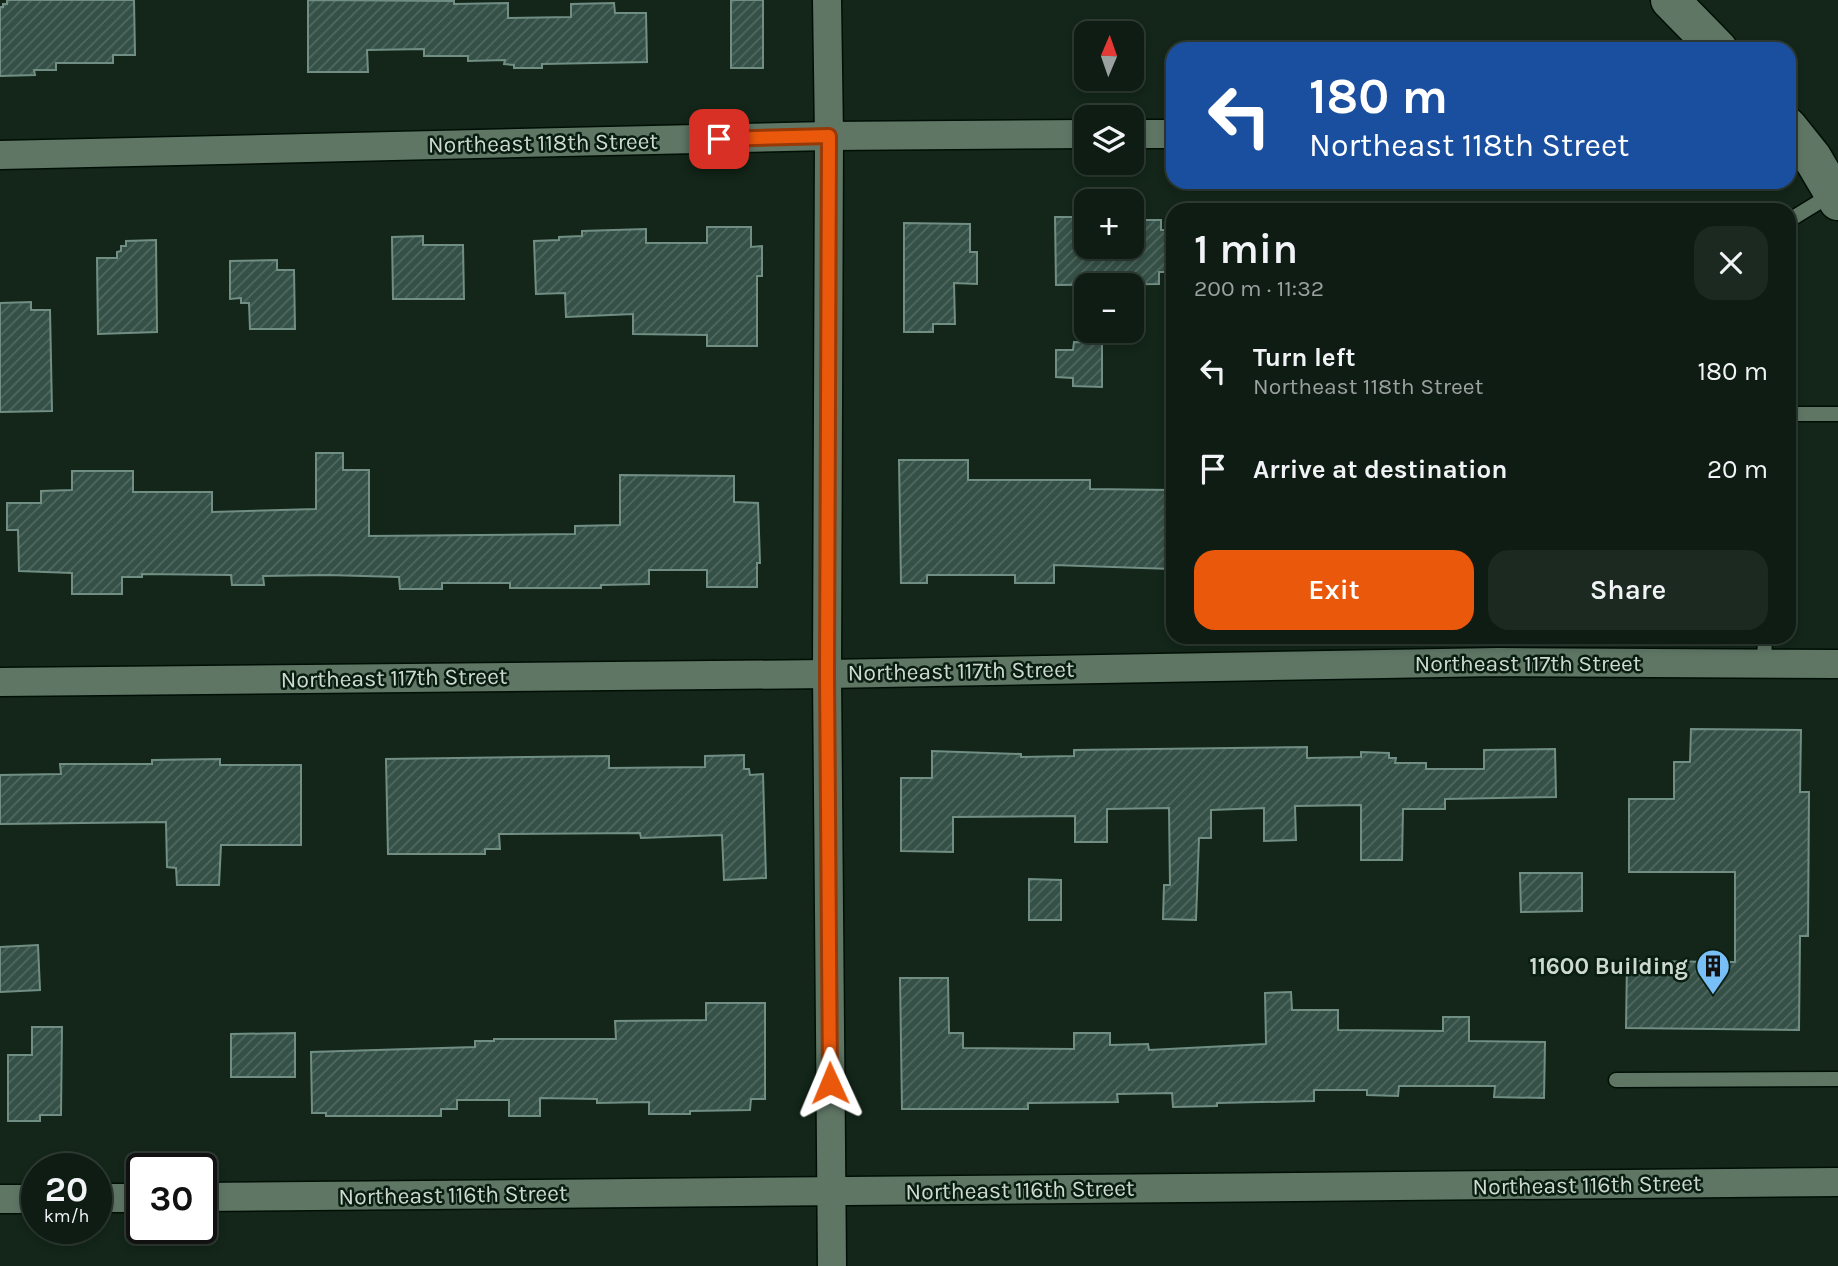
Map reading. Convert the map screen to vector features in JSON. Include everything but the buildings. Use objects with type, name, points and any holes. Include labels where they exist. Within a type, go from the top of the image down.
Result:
[{"type":"main road","points":[[1678,3],[1712,42]]},
{"type":"main road","points":[[1796,137],[1812,157],[1836,197]]},
{"type":"street","points":[[827,0],[827,674],[832,1266]]},
{"type":"street","name":"Northeast 118th Street","points":[[0,155],[829,136],[1074,134]]},
{"type":"street","points":[[1144,134],[1166,134]]},
{"type":"street","name":"Northeast 117th Street","points":[[0,682],[827,674],[1498,662],[1765,650],[1838,664]]},
{"type":"street","name":"Northeast 116th Street","points":[[217,1197],[1838,1182]]},
{"type":"street","points":[[0,1199],[21,1199]]},
{"type":"lane","points":[[1796,217],[1836,197]]},
{"type":"lane","points":[[1796,414],[1838,414]]},
{"type":"lane","points":[[1616,1080],[1838,1079]]},
{"type":"place","name":"11600 Building","points":[[1713,996]]},
{"type":"route","points":[[719,139],[829,136],[827,674],[830,1083]]}]
